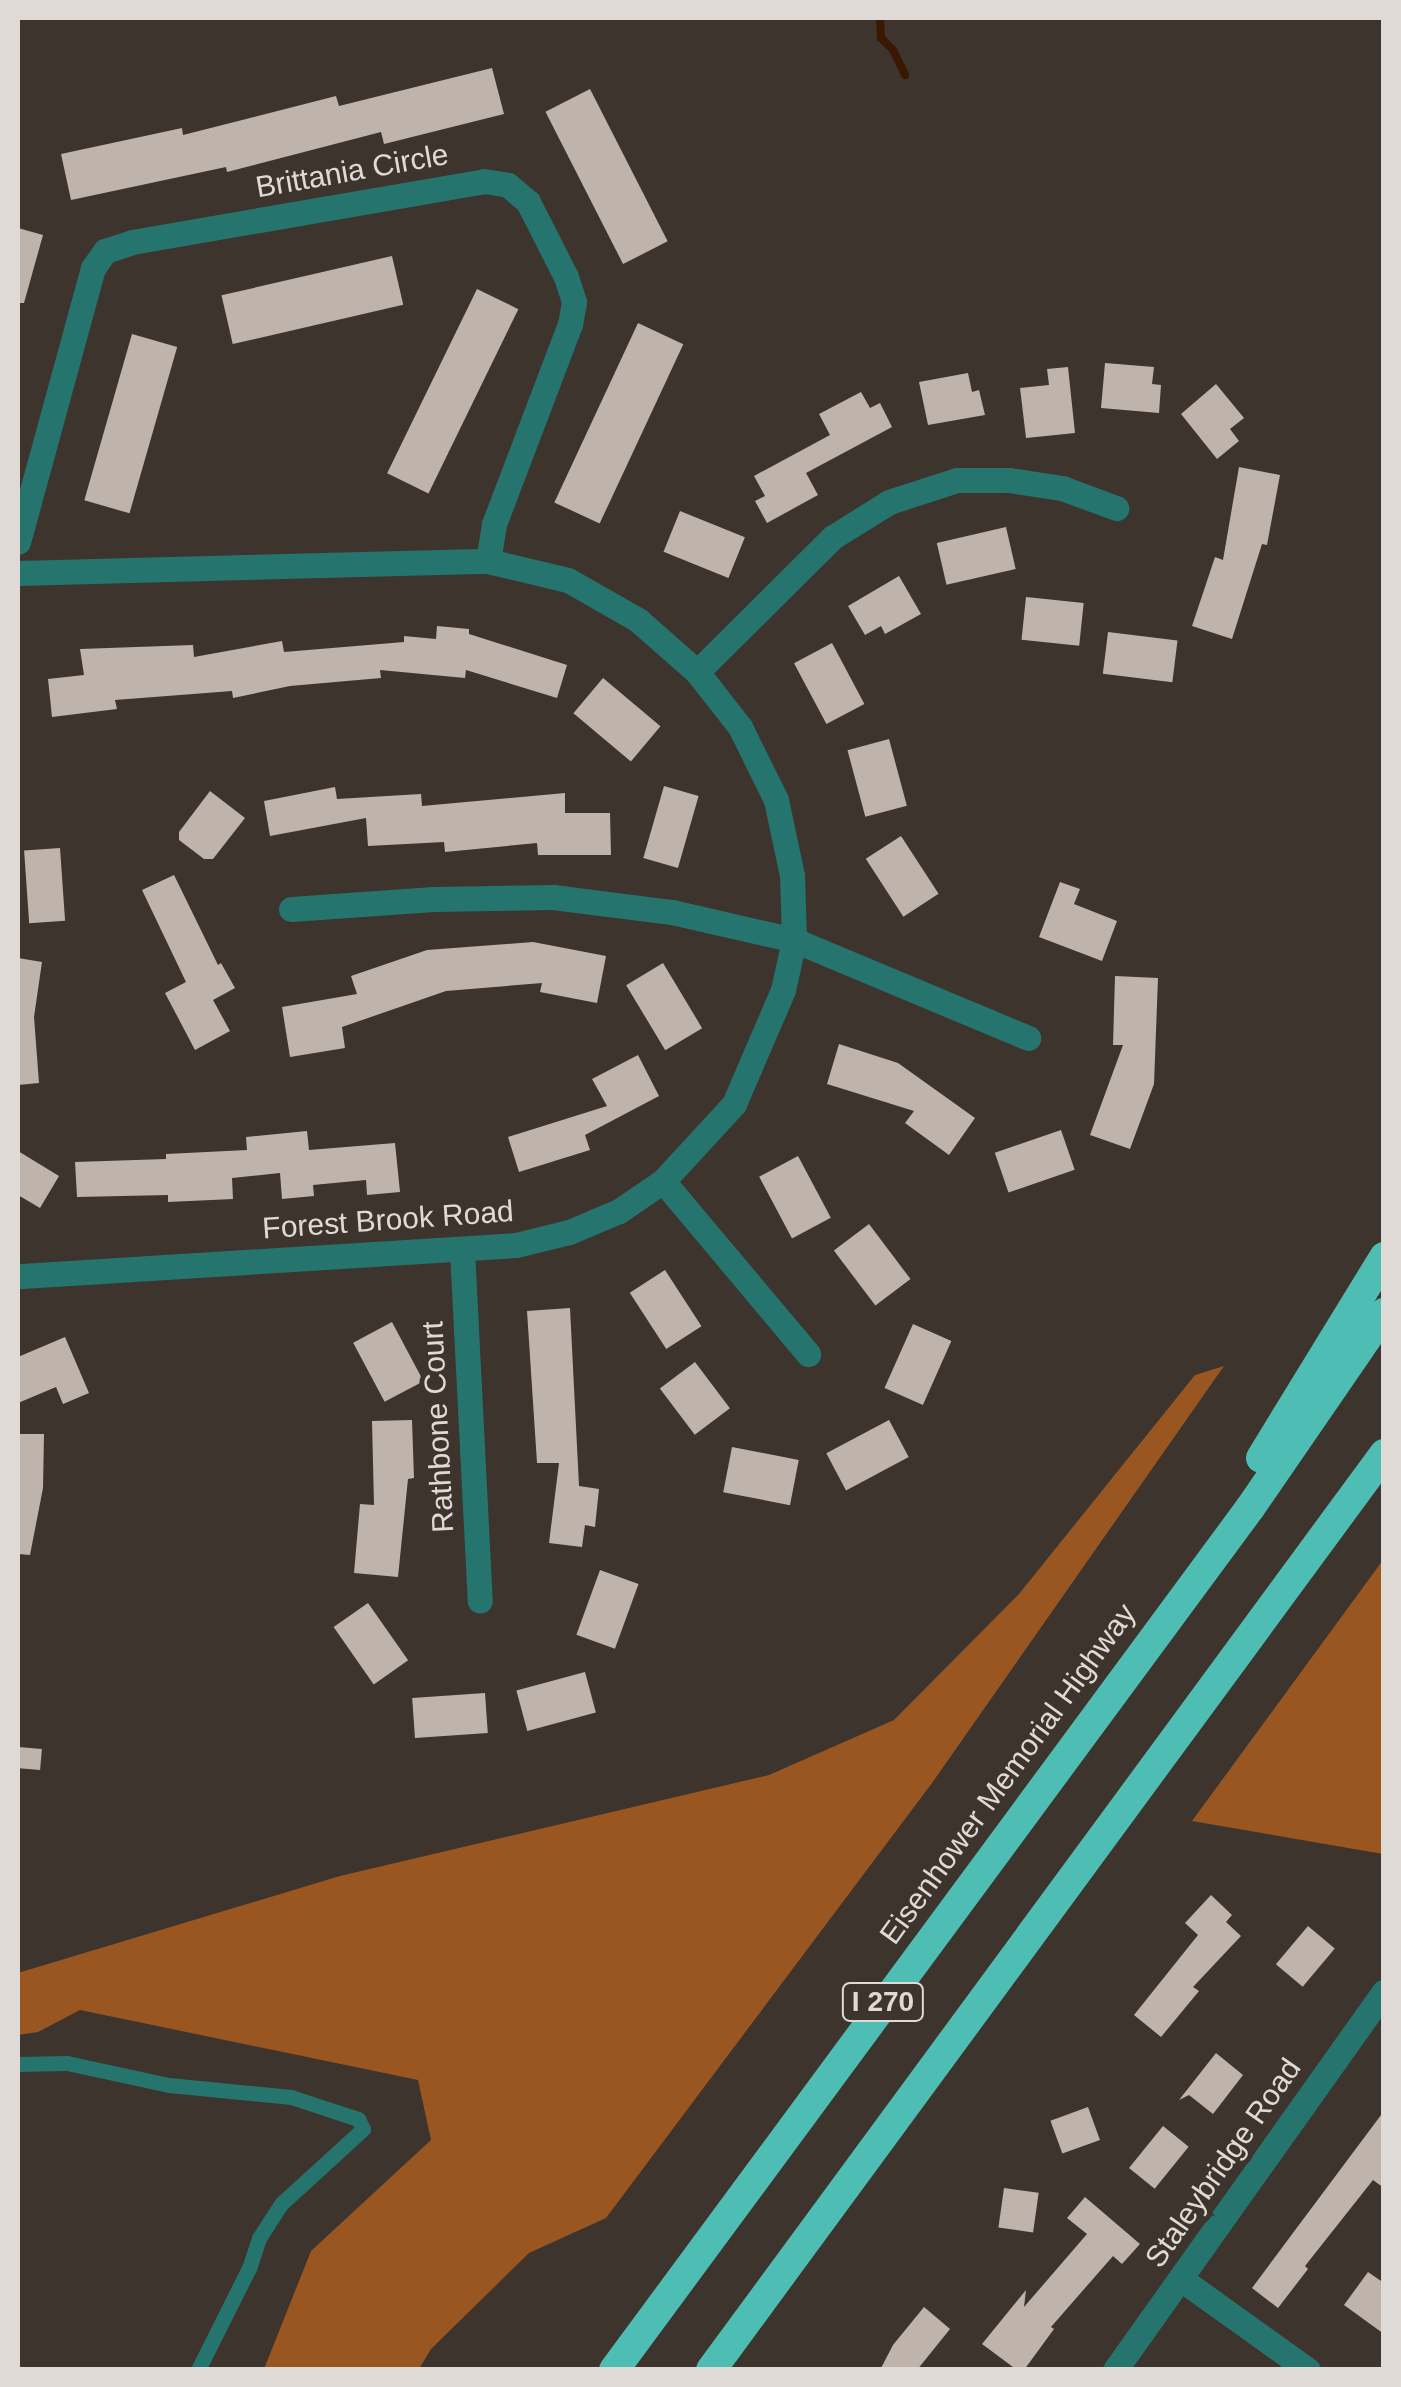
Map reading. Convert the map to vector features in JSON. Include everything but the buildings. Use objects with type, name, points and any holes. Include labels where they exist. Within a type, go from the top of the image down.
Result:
[{"type":"highway","points":[[1154,1636],[1384,1258]]},
{"type":"highway","name":"Eisenhower Memorial Highway","points":[[614,2370],[1250,1508],[1384,1313]]},
{"type":"highway","name":"I 270","points":[[711,2370],[1384,1454]]},
{"type":"street","name":"Brittania Circle","points":[[18,542],[93,268],[104,251],[132,242],[484,181],[508,185],[528,202],[574,302],[570,324],[494,524],[488,561]]},
{"type":"street","points":[[698,672],[833,537],[888,502],[957,480],[1009,480],[1062,488],[1116,508]]},
{"type":"street","name":"Forest Brook Road","points":[[18,573],[488,561],[568,580],[638,620],[698,672],[740,727],[776,800],[792,875],[794,940],[783,990],[734,1104],[663,1182],[619,1211],[569,1232],[516,1245],[18,1276]]},
{"type":"street","points":[[292,909],[434,899],[554,898],[672,912],[794,940],[1028,1038]]},
{"type":"street","points":[[663,1182],[808,1354]]},
{"type":"street","name":"Rathbone Court","points":[[462,1250],[480,1601]]},
{"type":"street","name":"Staleybridge Road","points":[[1115,2370],[1384,1992]]},
{"type":"street","points":[[1181,2279],[1308,2370]]},
{"type":"lane","points":[[18,2064],[67,2063],[169,2085],[290,2097],[358,2118],[363,2129],[281,2204],[259,2238],[249,2268],[198,2370]]},
{"type":"shaded area","points":[[1224,1366],[932,1783],[606,2218],[529,2253],[431,2349],[419,2369],[264,2369],[311,2251],[431,2140],[418,2080],[80,2010],[38,2032],[18,2035],[18,1973],[340,1876],[769,1775],[894,1720],[1019,1594],[1195,1375]]},
{"type":"shaded area","points":[[1383,1560],[1383,1854],[1192,1821]]},
{"type":"waterway","points":[[880,18],[881,38],[893,50],[905,75]]}]
